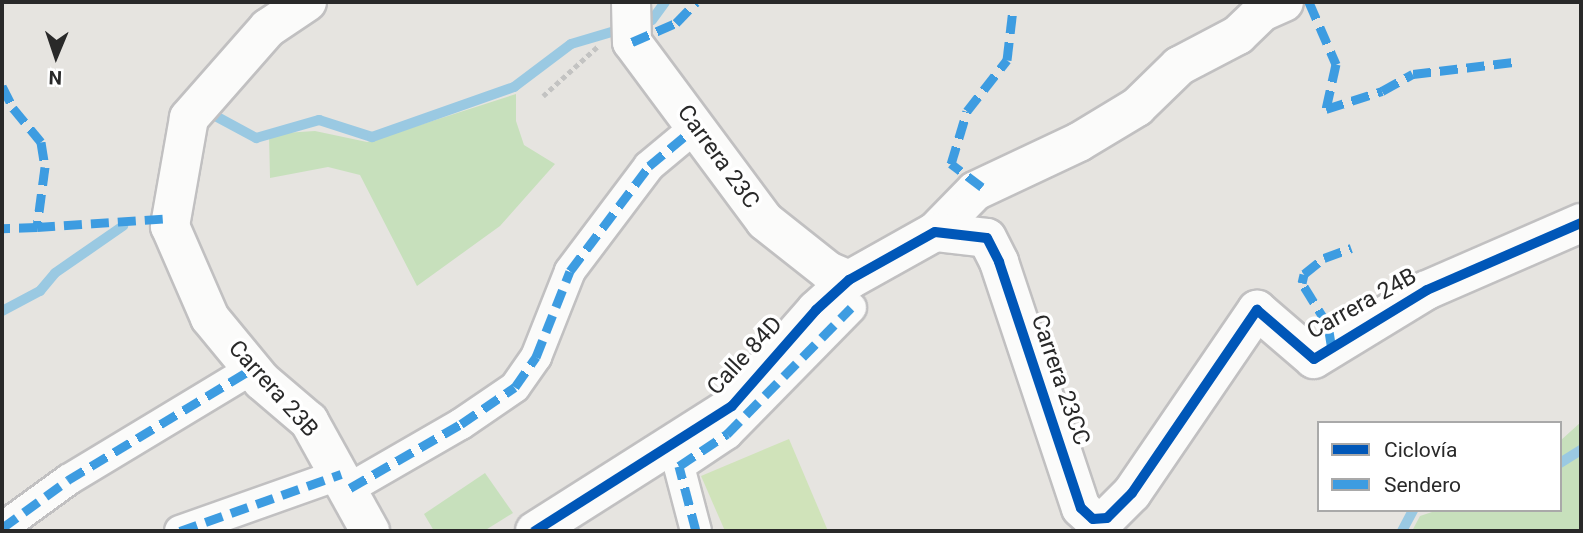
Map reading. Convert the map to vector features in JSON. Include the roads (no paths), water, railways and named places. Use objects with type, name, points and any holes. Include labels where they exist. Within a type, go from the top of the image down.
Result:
[{"type":"street","name":"Carrera 23B","points":[[307,2],[268,28],[189,118],[170,218],[210,318],[253,369],[309,421],[345,481],[370,531]]},
{"type":"street","name":"Carrera 23C","points":[[631,2],[632,42],[765,221],[828,271],[850,294]]},
{"type":"street","name":"Calle 84D","points":[[535,531],[732,406],[816,310],[850,294],[935,232],[975,191],[1079,142],[1138,107],[1179,66],[1238,35],[1262,12],[1284,2]]},
{"type":"street","points":[[180,531],[345,481],[461,424],[515,387],[536,357],[570,271],[649,166],[696,126]]},
{"type":"street","name":"Carrera 24B","points":[[1107,517],[1132,493],[1257,310],[1314,359],[1427,290],[1581,223]]},
{"type":"street","name":"Carrera 23CC","points":[[935,232],[987,238],[1081,508],[1093,519],[1107,517]]},
{"type":"street","points":[[696,531],[679,466],[727,434],[850,294]]},
{"type":"street","points":[[2,528],[68,480],[253,369]]},
{"type":"waterway","points":[[208,112],[256,138],[319,120],[372,137],[514,87],[571,44],[652,20],[665,2]]},
{"type":"waterway","points":[[2,311],[40,291],[55,273],[123,226]]},
{"type":"waterway","points":[[1562,462],[1581,450]]},
{"type":"waterway","points":[[1402,531],[1412,512]]}]
